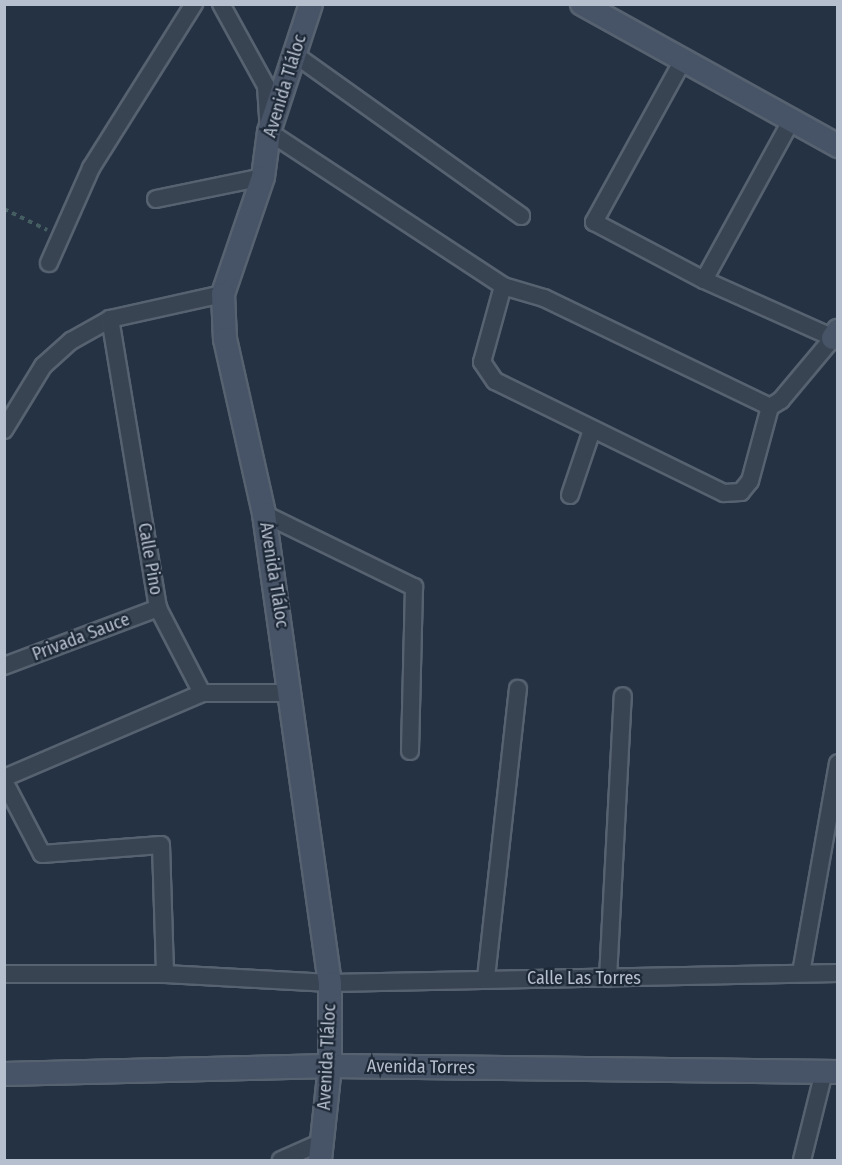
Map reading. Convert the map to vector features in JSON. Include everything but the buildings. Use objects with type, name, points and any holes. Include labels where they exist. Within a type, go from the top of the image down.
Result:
[{"type":"main road","name":"Avenida Tláloc","points":[[311,4],[269,132],[264,177],[223,294],[225,339],[264,514],[292,693],[330,983],[330,1066],[321,1151]]},
{"type":"main road","points":[[582,4],[682,62],[837,146]]},
{"type":"main road","name":"Avenida Torres","points":[[4,1074],[330,1066],[831,1072]]},
{"type":"street","points":[[49,263],[91,168],[194,4]]},
{"type":"street","points":[[221,4],[266,86],[269,132],[502,286],[544,298],[770,407]]},
{"type":"street","points":[[294,54],[521,216]]},
{"type":"street","points":[[502,286],[482,362],[495,381],[724,493],[741,492],[750,481],[770,407],[781,400],[836,336],[704,280],[594,222],[682,62]]},
{"type":"street","points":[[704,280],[791,121]]},
{"type":"street","points":[[156,199],[264,177]]},
{"type":"street","points":[[4,430],[56,351],[110,318],[223,294]]},
{"type":"street","name":"Calle Pino","points":[[110,318],[158,608],[202,693]]},
{"type":"street","points":[[570,495],[592,430]]},
{"type":"street","points":[[264,514],[414,587],[410,751]]},
{"type":"street","name":"Privada Sauce","points":[[4,666],[158,608]]},
{"type":"street","points":[[486,978],[518,689]]},
{"type":"street","points":[[165,974],[165,850],[155,843],[42,854],[4,780],[202,693],[292,693]]},
{"type":"street","points":[[608,978],[623,696]]},
{"type":"street","points":[[801,973],[833,814],[837,763]]},
{"type":"street","name":"Calle Las Torres","points":[[4,974],[165,974],[330,983],[486,978],[837,973]]},
{"type":"street","points":[[802,1161],[831,1072]]},
{"type":"street","points":[[281,1161],[321,1151]]},
{"type":"path","points":[[4,209],[60,237]]}]
